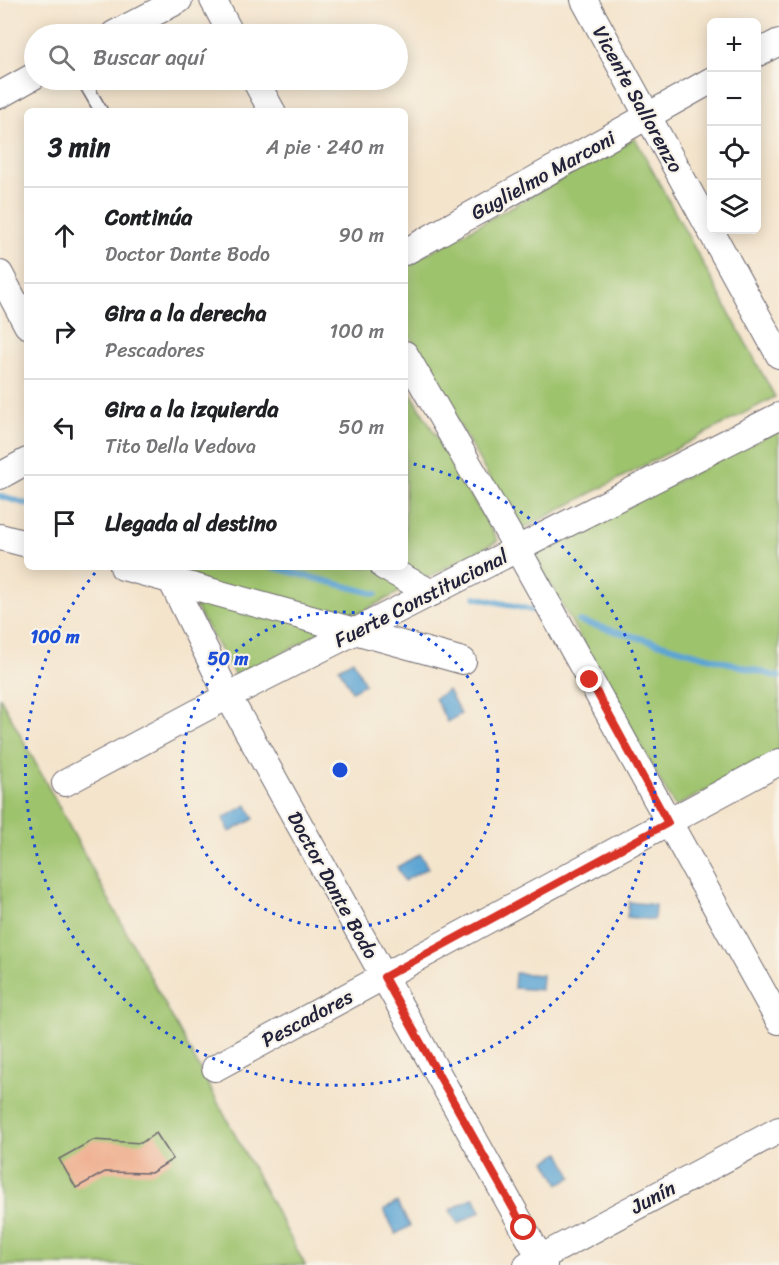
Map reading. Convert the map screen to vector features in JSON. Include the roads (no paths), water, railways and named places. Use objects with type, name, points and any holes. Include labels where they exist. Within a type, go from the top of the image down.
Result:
[{"type":"street","points":[[133,24],[179,0]]},
{"type":"street","points":[[213,0],[226,24]]},
{"type":"street","name":"Vicente Sallorenzo","points":[[584,0],[779,355]]},
{"type":"street","points":[[761,51],[779,42]]},
{"type":"street","points":[[0,95],[24,82]]},
{"type":"street","name":"Guglielmo Marconi","points":[[408,250],[707,82]]},
{"type":"street","points":[[260,90],[270,108]]},
{"type":"street","points":[[0,274],[24,319]]},
{"type":"street","points":[[408,359],[518,548],[779,1021]]},
{"type":"street","name":"Fuerte Constitucional","points":[[65,783],[228,696],[359,632],[518,548],[779,416]]},
{"type":"street","points":[[8,476],[24,463]]},
{"type":"street","points":[[0,537],[24,543]]},
{"type":"street","points":[[144,570],[165,573],[462,661]]},
{"type":"street","points":[[390,570],[432,593]]},
{"type":"street","name":"Doctor Dante Bodo","points":[[165,573],[228,696],[384,977],[537,1263]]},
{"type":"street","name":"Pescadores","points":[[215,1068],[779,762]]},
{"type":"street","name":"Junín","points":[[537,1263],[779,1130]]},
{"type":"lane","points":[[89,90],[99,108]]},
{"type":"water","points":[[353,660],[365,684],[352,691],[339,668]]},
{"type":"water","points":[[448,690],[461,714],[447,722],[435,698]]},
{"type":"water","points":[[247,805],[254,819],[230,832],[223,818]]},
{"type":"water","points":[[420,854],[428,868],[404,881],[397,867]]},
{"type":"water","points":[[629,902],[655,905],[654,920],[627,917]]},
{"type":"water","points":[[515,973],[542,975],[541,990],[514,988]]},
{"type":"water","points":[[560,1153],[572,1177],[559,1184],[546,1161]]},
{"type":"water","points":[[474,1197],[481,1211],[458,1224],[450,1210]]},
{"type":"water","points":[[397,1202],[410,1226],[396,1234],[384,1210]]},
{"type":"waterway","points":[[0,496],[24,503]]},
{"type":"waterway","points":[[284,570],[376,594]]},
{"type":"waterway","points":[[475,597],[532,610]]},
{"type":"waterway","points":[[579,621],[779,677]]}]
